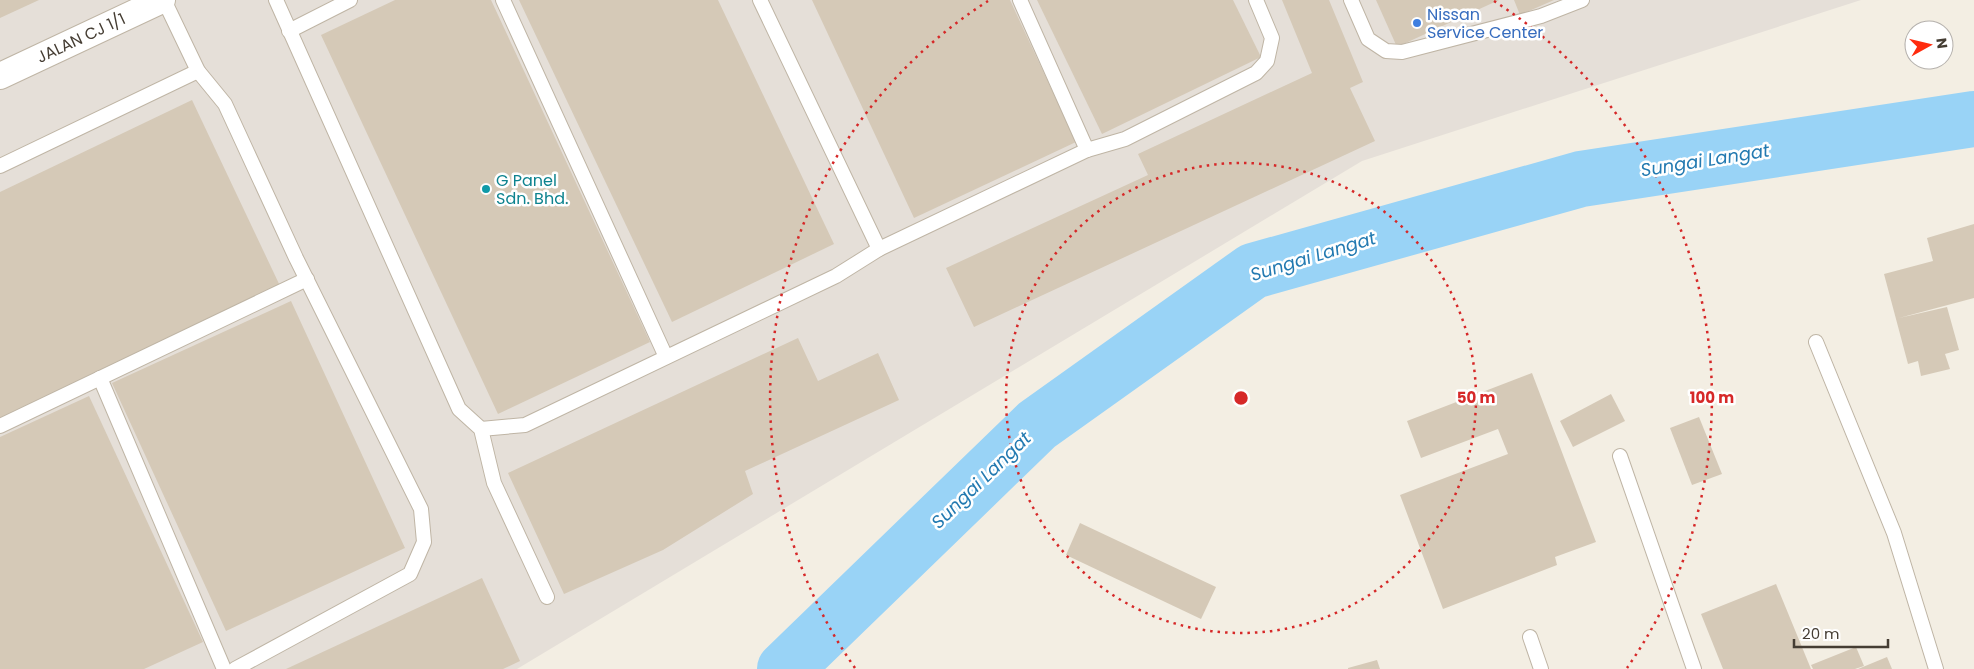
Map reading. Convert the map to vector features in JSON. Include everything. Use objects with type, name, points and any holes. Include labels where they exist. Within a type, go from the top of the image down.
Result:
[{"type":"street","name":"JALAN CJ 1/1","points":[[0,76],[163,0]]},
{"type":"lane","points":[[163,0],[198,71],[225,104],[307,279],[421,509],[424,542],[410,574],[235,669]]},
{"type":"lane","points":[[276,0],[459,409],[481,429],[494,483],[547,597]]},
{"type":"lane","points":[[289,30],[350,0]]},
{"type":"lane","points":[[503,0],[666,357]]},
{"type":"lane","points":[[760,0],[879,249]]},
{"type":"lane","points":[[1020,0],[1087,150]]},
{"type":"lane","points":[[481,429],[525,425],[836,276],[879,249],[1087,150],[1125,139],[1256,73],[1267,60],[1272,38],[1256,0]]},
{"type":"lane","points":[[1352,0],[1368,39],[1386,51],[1402,52],[1541,16],[1582,0]]},
{"type":"lane","points":[[0,166],[198,71]]},
{"type":"lane","points":[[0,426],[307,279]]},
{"type":"lane","points":[[1816,342],[1894,534],[1936,669]]},
{"type":"lane","points":[[100,378],[224,669]]},
{"type":"lane","points":[[1620,456],[1694,669]]},
{"type":"lane","points":[[1530,637],[1541,669]]},
{"type":"shaded area","points":[[0,0],[1861,0],[1362,161],[517,669],[0,669]]},
{"type":"building","points":[[0,0],[39,0],[0,18]]},
{"type":"building","name":"G Panel Sdn. Bhd.","points":[[395,0],[491,0],[650,342],[498,414],[321,35]]},
{"type":"building","points":[[519,0],[718,0],[834,244],[672,322]]},
{"type":"building","points":[[812,0],[1010,0],[1076,142],[914,218]]},
{"type":"building","points":[[1037,0],[1233,0],[1261,57],[1102,134]]},
{"type":"building","points":[[1282,0],[1329,0],[1363,82],[1350,88],[1375,141],[974,327],[946,268],[1148,175],[1138,154],[1312,73]]},
{"type":"building","name":"Nissan Service Center","points":[[1376,0],[1499,0],[1397,47]]},
{"type":"building","name":"Nissan Service Center","points":[[1514,0],[1554,0],[1520,15]]},
{"type":"building","points":[[192,100],[281,288],[0,423],[0,192]]},
{"type":"building","points":[[1974,224],[1974,298],[1899,318],[1947,307],[1959,350],[1945,354],[1950,369],[1921,376],[1918,361],[1908,364],[1884,274],[1933,261],[1927,238]]},
{"type":"building","points":[[291,301],[405,548],[226,631],[112,383]]},
{"type":"building","points":[[798,338],[818,381],[878,353],[899,400],[745,471],[753,494],[663,550],[564,594],[508,473]]},
{"type":"building","points":[[1532,373],[1596,542],[1555,557],[1557,565],[1443,609],[1400,495],[1508,454],[1498,429],[1421,458],[1407,421]]},
{"type":"building","points":[[1611,394],[1625,421],[1573,447],[1560,421]]},
{"type":"building","points":[[89,396],[203,642],[144,669],[0,669],[0,437]]},
{"type":"building","points":[[1699,417],[1722,474],[1692,485],[1670,428]]},
{"type":"building","points":[[1080,523],[1216,587],[1201,619],[1066,555]]},
{"type":"building","points":[[482,578],[520,661],[503,669],[286,669]]},
{"type":"building","points":[[1776,584],[1811,669],[1723,669],[1701,614]]},
{"type":"building","points":[[1856,647],[1864,666],[1855,669],[1813,669],[1811,665]]},
{"type":"building","points":[[1887,657],[1892,669],[1858,669]]},
{"type":"building","points":[[1377,660],[1380,669],[1348,669],[1348,668]]},
{"type":"waterway","name":"Sungai Langat","points":[[785,669],[1037,425],[1253,271],[1581,179],[1974,119]]},
{"type":"place","name":"Nissan Service Center","points":[[1417,23]]},
{"type":"place","name":"G Panel Sdn. Bhd.","points":[[486,189]]}]
